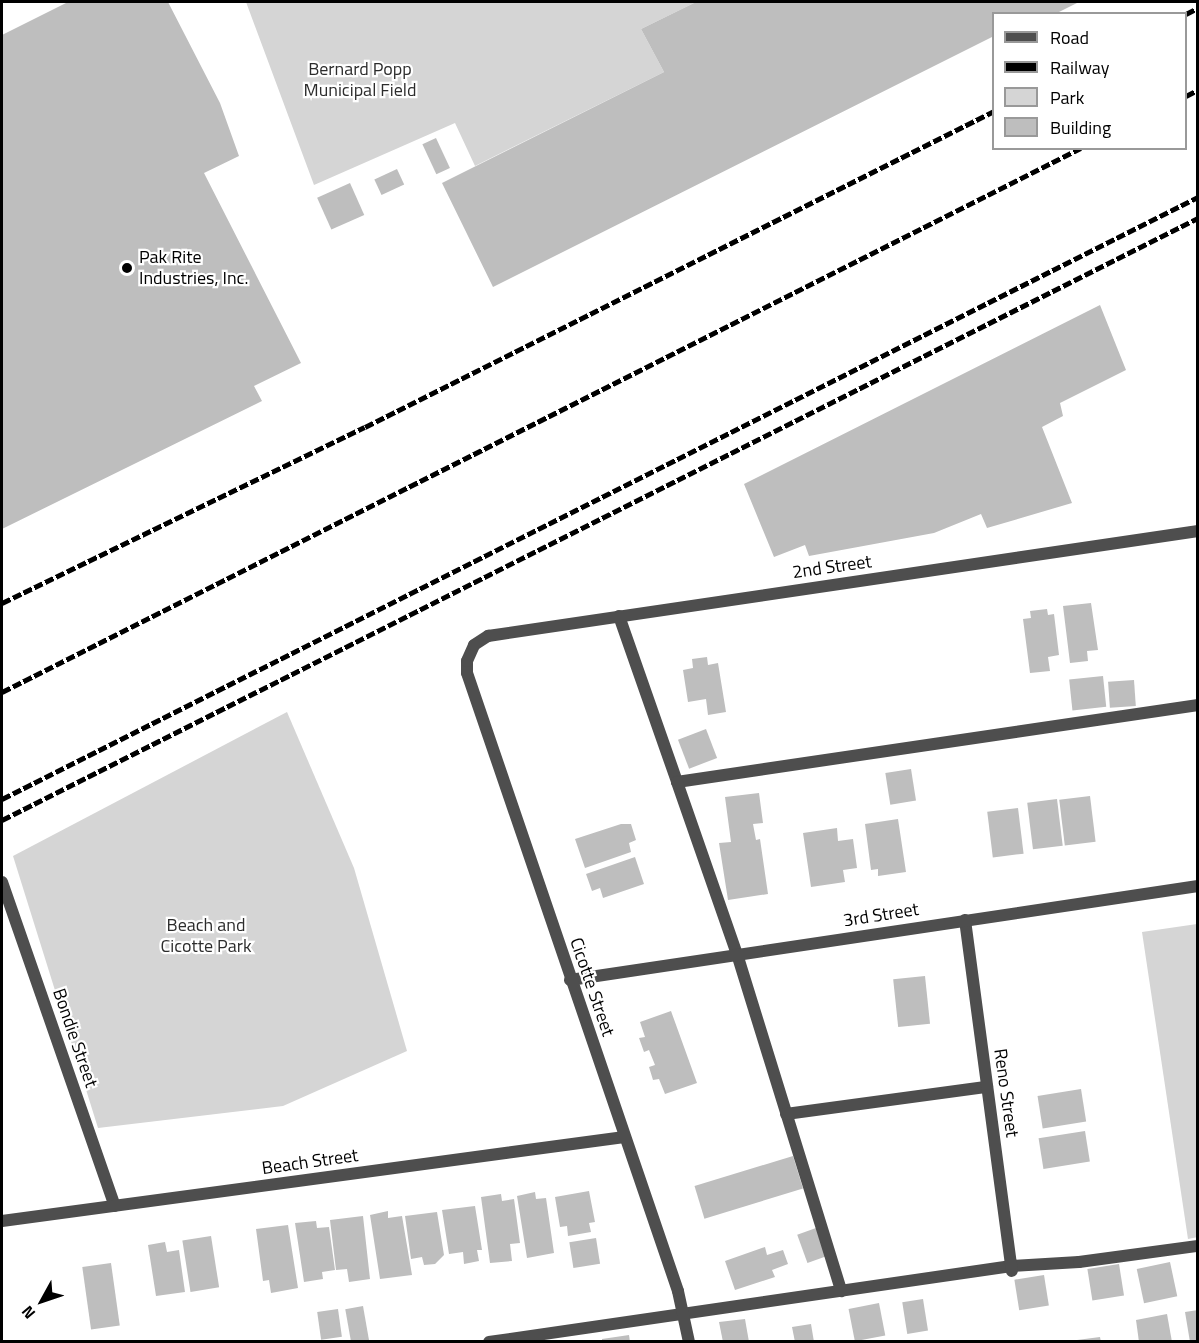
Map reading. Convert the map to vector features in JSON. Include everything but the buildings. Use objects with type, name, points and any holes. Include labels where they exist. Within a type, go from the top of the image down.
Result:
[{"type":"street","name":"2nd Street","points":[[474,645],[488,636],[1197,531]]},
{"type":"street","points":[[619,616],[737,954],[841,1291]]},
{"type":"street","name":"Cicotte Street","points":[[474,645],[466,661],[467,672],[684,1314],[689,1341]]},
{"type":"street","points":[[677,782],[1197,705]]},
{"type":"street","name":"Bondie Street","points":[[2,882],[115,1206]]},
{"type":"street","name":"3rd Street","points":[[570,980],[1197,886]]},
{"type":"street","name":"Reno Street","points":[[965,920],[1011,1269]]},
{"type":"street","points":[[786,1114],[987,1087]]},
{"type":"street","name":"Beach Street","points":[[2,1221],[624,1137]]},
{"type":"street","points":[[489,1341],[841,1291],[1197,1246]]},
{"type":"green space","name":"Bernard Popp Municipal Field","points":[[246,2],[696,2],[641,29],[664,72],[475,166],[455,123],[314,185]]},
{"type":"green space","name":"Beach and Cicotte Park","points":[[287,712],[354,868],[407,1051],[283,1106],[98,1128],[13,856]]},
{"type":"green space","points":[[1197,924],[1198,1237],[1188,1239],[1142,932]]},
{"type":"railway","points":[[1187,14],[1198,8]]},
{"type":"railway","points":[[1187,96],[1198,90]]},
{"type":"railway","points":[[2,603],[365,427],[992,112]]},
{"type":"railway","points":[[2,692],[1077,150]]},
{"type":"railway","points":[[2,799],[1198,197]]},
{"type":"railway","points":[[2,820],[1198,218]]},
{"type":"place","name":"Pak Rite Industries, Inc.","points":[[127,268]]}]
